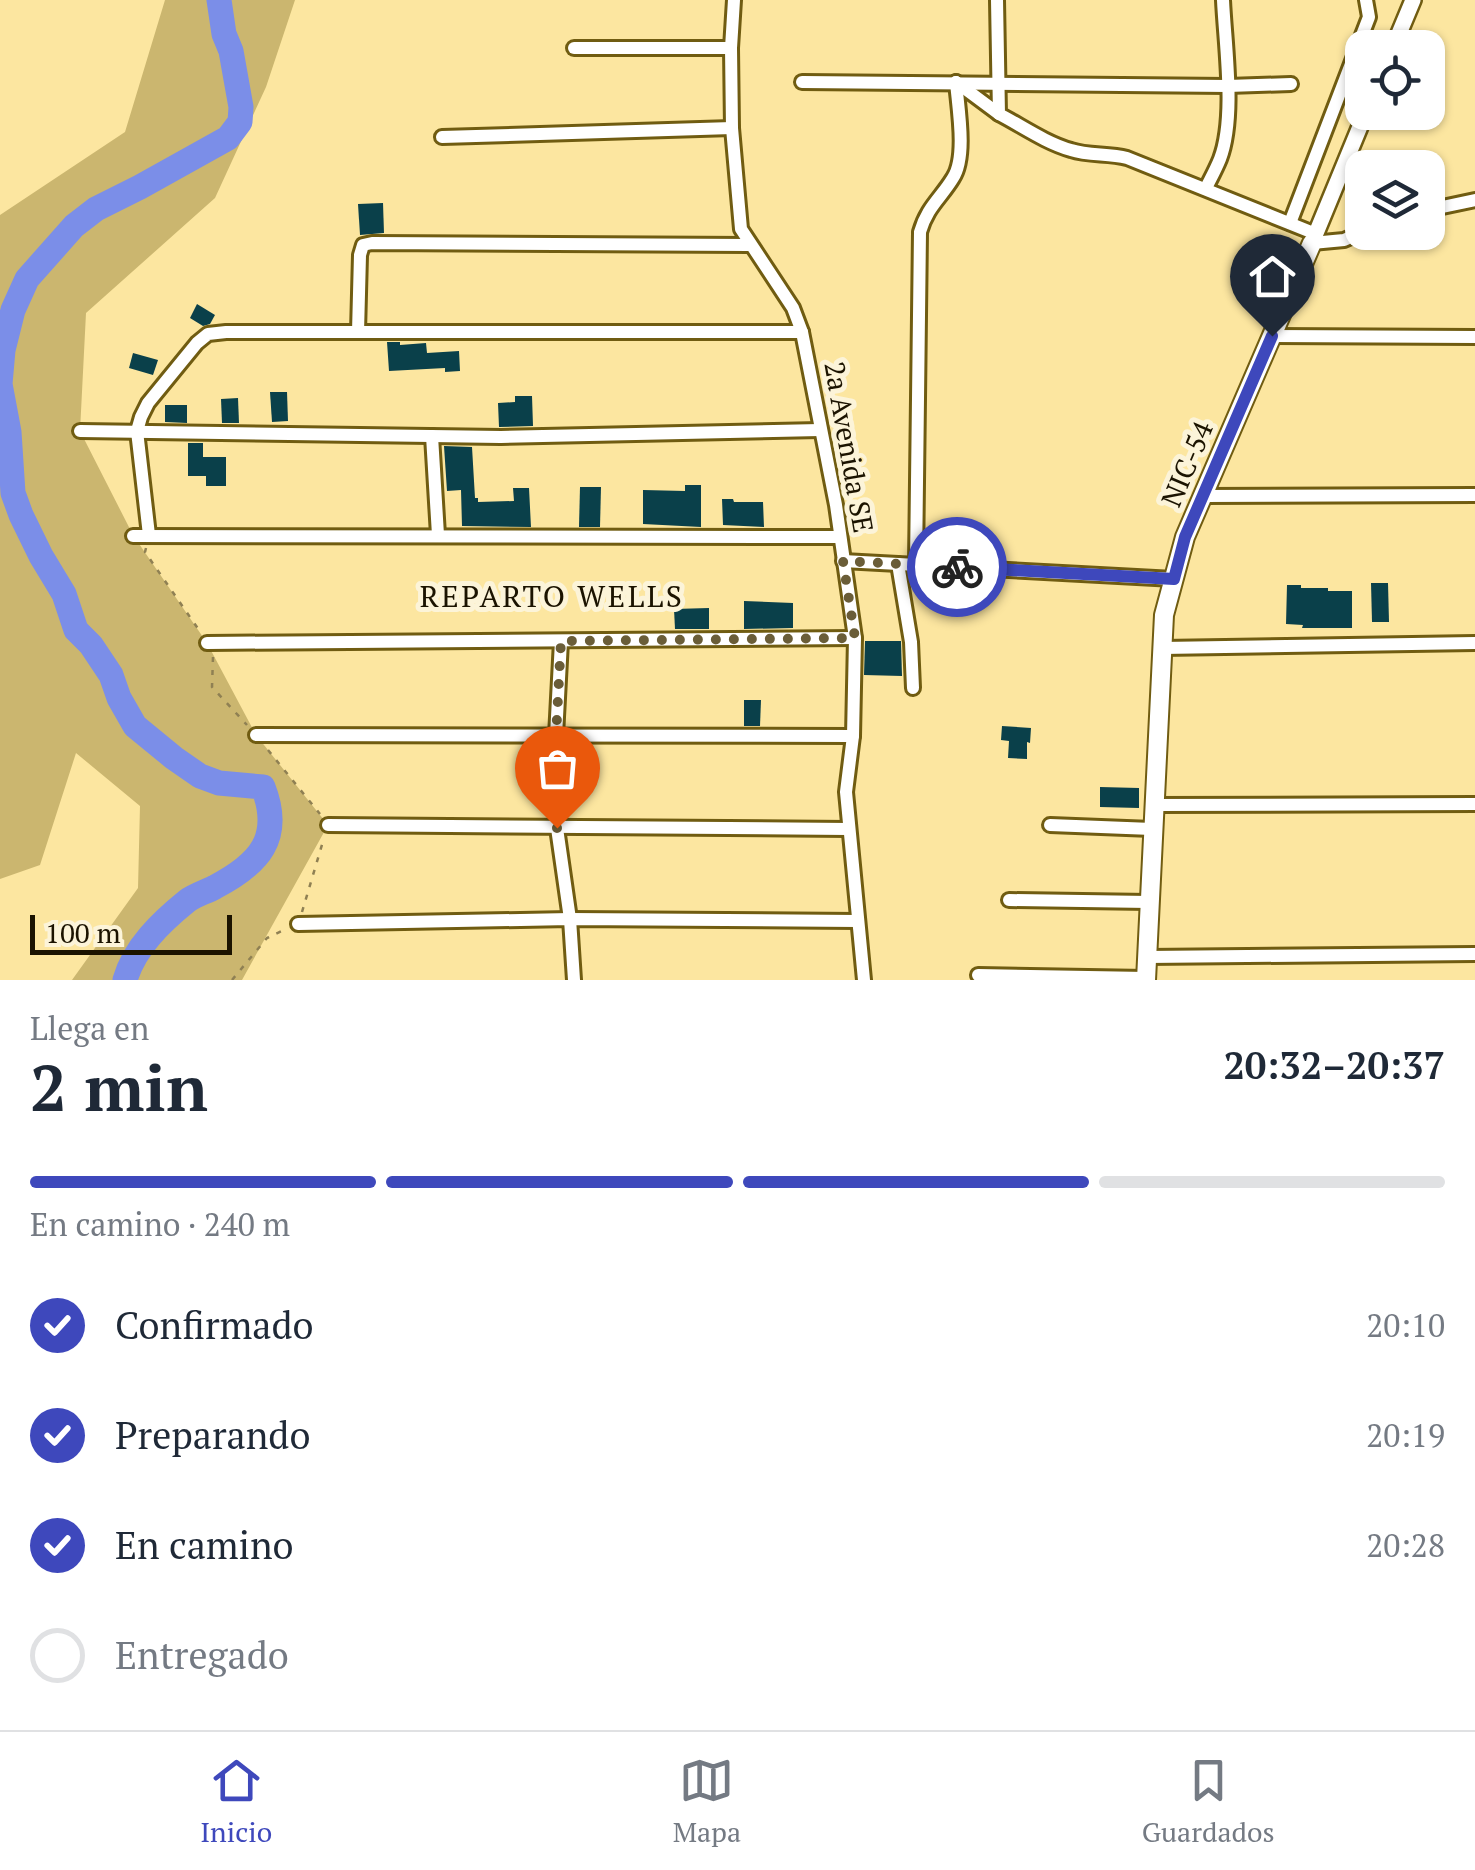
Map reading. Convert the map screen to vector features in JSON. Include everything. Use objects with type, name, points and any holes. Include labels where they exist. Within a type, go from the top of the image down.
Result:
[{"type":"main road","name":"NIC-54","points":[[1146,979],[1164,615],[1185,537],[1314,238]]},
{"type":"street","name":"2a Avenida SE","points":[[734,0],[732,128],[741,230],[793,308],[802,332],[836,504],[855,638],[854,736],[846,792],[864,980]]},
{"type":"street","points":[[997,0],[999,114]]},
{"type":"street","points":[[1206,188],[1226,137],[1228,86],[1223,0]]},
{"type":"street","points":[[1290,224],[1369,18],[1366,0]]},
{"type":"street","points":[[1400,30],[1412,0]]},
{"type":"street","points":[[574,48],[731,48]]},
{"type":"street","points":[[802,82],[1291,84]]},
{"type":"street","points":[[956,82],[999,114],[1066,149],[1127,158],[1206,188],[1314,238],[1345,240]]},
{"type":"street","points":[[916,565],[920,232],[926,213],[956,174],[960,158],[956,82]]},
{"type":"street","points":[[442,137],[732,128]]},
{"type":"street","name":"NIC-54","points":[[1314,238],[1359,130]]},
{"type":"street","points":[[1445,206],[1475,200]]},
{"type":"street","points":[[358,332],[360,255],[363,246],[372,243],[749,245]]},
{"type":"street","points":[[149,536],[137,431],[141,416],[208,334],[802,332]]},
{"type":"street","points":[[1272,336],[1475,337]]},
{"type":"street","points":[[80,431],[502,436],[820,430]]},
{"type":"street","points":[[432,436],[438,535]]},
{"type":"street","points":[[1203,496],[1475,495]]},
{"type":"street","points":[[134,536],[840,537]]},
{"type":"street","points":[[843,561],[1174,579]]},
{"type":"street","points":[[898,564],[912,642],[913,688]]},
{"type":"street","points":[[207,642],[855,638]]},
{"type":"street","points":[[561,641],[557,828],[574,980]]},
{"type":"street","points":[[1162,648],[1475,643]]},
{"type":"street","points":[[256,735],[854,736]]},
{"type":"street","points":[[1153,805],[1475,804]]},
{"type":"street","points":[[328,825],[849,829]]},
{"type":"street","points":[[1050,825],[1152,829]]},
{"type":"street","points":[[1009,900],[1149,902]]},
{"type":"street","points":[[298,924],[570,919],[858,921]]},
{"type":"street","points":[[1147,957],[1475,954]]},
{"type":"street","points":[[978,975],[1146,979]]},
{"type":"path","points":[[232,980],[267,938],[298,924],[328,825],[256,735]]},
{"type":"shaded area","points":[[165,0],[295,0],[266,87],[215,198],[86,313],[80,431],[133,535],[207,643],[256,735],[328,825],[242,980],[72,980],[138,888],[140,806],[76,753],[40,865],[0,879],[0,215],[125,132]]},
{"type":"building","points":[[383,203],[384,233],[360,235],[358,204]]},
{"type":"building","points":[[197,304],[215,315],[210,324],[203,326],[190,318]]},
{"type":"building","points":[[387,342],[426,343],[427,353],[459,351],[460,371],[389,371]]},
{"type":"building","points":[[133,353],[158,360],[153,375],[129,368]]},
{"type":"building","points":[[270,392],[287,392],[288,421],[272,422]]},
{"type":"building","points":[[515,396],[532,396],[533,426],[499,427],[498,403],[515,402]]},
{"type":"building","points":[[238,398],[239,423],[222,423],[221,399]]},
{"type":"building","points":[[165,405],[187,405],[187,423],[165,422]]},
{"type":"building","points":[[188,443],[203,443],[203,457],[226,457],[226,486],[206,486],[206,476],[188,476]]},
{"type":"building","points":[[444,446],[472,447],[478,502],[514,501],[513,488],[529,488],[531,527],[462,526],[461,490],[447,491]]},
{"type":"building","points":[[685,485],[701,485],[701,527],[643,524],[643,490],[685,491]]},
{"type":"building","points":[[580,487],[601,487],[600,527],[579,527]]},
{"type":"building","points":[[722,499],[763,502],[764,527],[723,525]]},
{"type":"building","points":[[1371,583],[1388,583],[1389,622],[1372,622]]},
{"type":"building","points":[[1287,585],[1352,591],[1352,628],[1302,628],[1303,625],[1286,624]]},
{"type":"building","points":[[744,601],[793,603],[793,628],[744,629]]},
{"type":"building","points":[[709,608],[709,629],[675,629],[674,609]]},
{"type":"building","points":[[865,641],[901,641],[902,676],[864,675]]},
{"type":"building","points":[[744,700],[761,700],[760,726],[744,726]]},
{"type":"building","points":[[1002,726],[1031,728],[1027,759],[1008,758],[1009,741],[1001,740]]},
{"type":"building","points":[[1100,787],[1139,788],[1139,808],[1100,807]]},
{"type":"waterway","points":[[125,980],[142,946],[168,918],[190,899],[231,878],[255,859],[268,835],[268,805],[263,787],[219,783],[200,776],[135,726],[111,675],[76,630],[64,594],[41,556],[13,493],[9,432],[0,384],[3,350],[13,310],[27,279],[74,226],[96,209],[228,138],[240,122],[241,107],[219,0]]},
{"type":"way so far","points":[[557,828],[561,641],[855,638],[843,561],[957,567]]},
{"type":"district","name":"REPARTO WELLS","points":[[552,597]]},
{"type":"route","points":[[957,567],[1174,579],[1185,537],[1272,336]]}]
